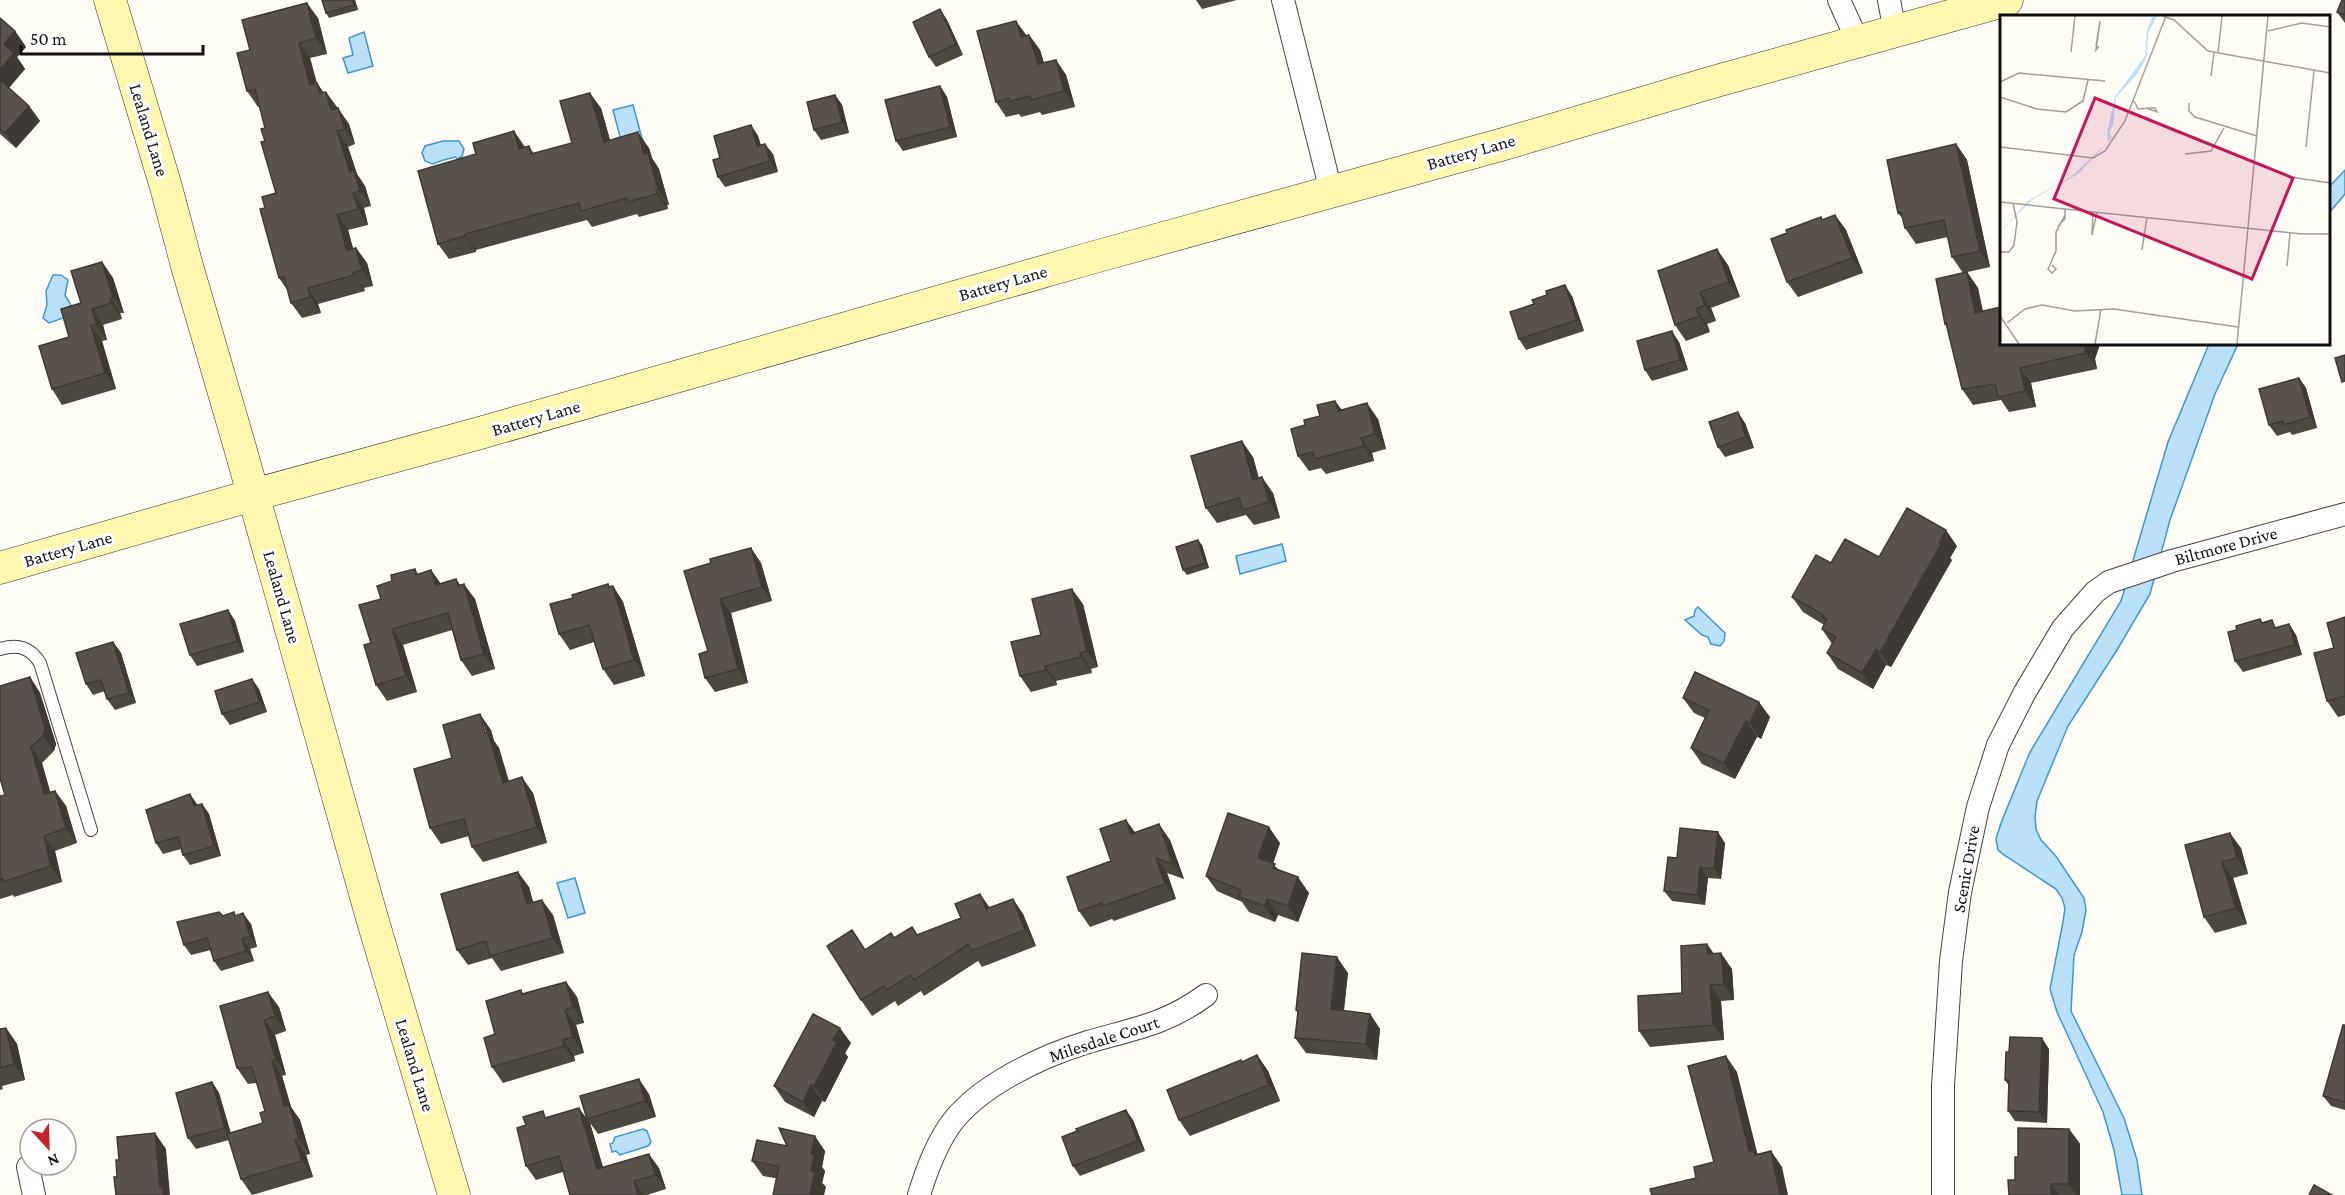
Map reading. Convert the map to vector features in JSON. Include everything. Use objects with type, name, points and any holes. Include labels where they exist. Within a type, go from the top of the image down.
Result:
[{"type":"main road","name":"Lealand Lane","points":[[110,0],[166,187],[372,918],[454,1195]]},
{"type":"main road","name":"Battery Lane","points":[[0,568],[2007,0]]},
{"type":"street","points":[[1283,0],[1331,191]]},
{"type":"street","points":[[1839,0],[1858,42]]},
{"type":"street","points":[[1889,0],[1895,32]]},
{"type":"street","name":"Biltmore Drive","points":[[2116,579],[2172,561],[2345,514]]},
{"type":"street","name":"Scenic Drive","points":[[1943,1195],[1943,1086],[1951,961],[1966,856],[1977,807],[1998,746],[2025,692],[2063,628],[2095,592],[2116,579]]},
{"type":"street","name":"Milesdale Court","points":[[919,1195],[926,1173],[949,1127],[978,1098],[1004,1079],[1057,1053],[1177,1015],[1206,995]]},
{"type":"street","points":[[30,1177],[34,1195]]},
{"type":"lane","points":[[0,649],[23,647],[35,654],[40,663],[91,830]]},
{"type":"water","points":[[364,32],[373,66],[348,73],[343,58],[353,55],[349,38]]},
{"type":"water","points":[[633,105],[643,142],[623,148],[613,110]]},
{"type":"water","points":[[443,141],[459,141],[464,149],[462,156],[458,159],[455,157],[433,164],[425,161],[422,153],[425,146]]},
{"type":"water","points":[[2345,170],[2345,194],[2330,212],[2330,186]]},
{"type":"water","points":[[53,275],[61,275],[68,280],[65,295],[72,307],[66,317],[49,323],[43,318],[47,305],[46,291]]},
{"type":"water","points":[[2209,345],[2238,345],[2215,394],[2170,520],[2150,594],[2068,726],[2037,801],[2036,829],[2041,840],[2055,855],[2084,898],[2086,910],[2082,932],[2074,955],[2071,1011],[2124,1118],[2137,1160],[2142,1195],[2122,1195],[2114,1150],[2103,1112],[2057,1012],[2050,989],[2065,908],[2062,898],[2056,889],[1998,850],[1996,839],[2030,752],[2121,601],[2168,442]]},
{"type":"water","points":[[1282,544],[1286,561],[1240,574],[1236,556]]},
{"type":"water","points":[[1698,607],[1725,633],[1724,641],[1720,646],[1711,644],[1708,637],[1702,635],[1685,620],[1694,616]]},
{"type":"water","points":[[575,878],[585,913],[568,918],[557,883]]},
{"type":"water","points":[[643,1129],[647,1131],[651,1142],[648,1146],[620,1155],[616,1151],[612,1152],[610,1144],[613,1143],[615,1137]]},
{"type":"building","points":[[322,0],[353,0],[354,5],[326,13]]},
{"type":"building","points":[[2342,0],[2345,0],[2345,15],[2337,12]]},
{"type":"building","points":[[307,3],[316,38],[299,43],[310,85],[317,83],[320,93],[326,92],[331,110],[338,108],[345,129],[337,131],[350,172],[354,171],[360,191],[353,193],[358,209],[337,215],[347,250],[356,248],[362,270],[353,273],[354,275],[308,288],[310,297],[291,303],[284,277],[279,278],[260,209],[265,208],[262,197],[276,193],[261,142],[265,141],[261,129],[265,128],[255,89],[247,91],[237,53],[250,50],[242,20]]},
{"type":"building","points":[[940,9],[956,44],[929,57],[913,22]]},
{"type":"building","points":[[0,18],[15,31],[4,44],[14,53],[0,70]]},
{"type":"building","points":[[1016,21],[1021,37],[1029,35],[1038,64],[1056,60],[1064,91],[1031,100],[1030,96],[996,102],[977,31]]},
{"type":"building","points":[[0,80],[29,106],[5,133],[0,128]]},
{"type":"building","points":[[940,86],[950,127],[896,141],[885,100]]},
{"type":"building","points":[[590,93],[604,142],[638,132],[644,154],[648,153],[658,189],[657,194],[628,202],[627,198],[581,211],[579,203],[465,234],[465,236],[438,244],[418,171],[476,154],[473,143],[514,131],[519,149],[529,146],[531,154],[572,143],[560,101]]},
{"type":"building","points":[[835,95],[842,122],[814,130],[807,102]]},
{"type":"building","points":[[751,125],[757,146],[765,144],[770,161],[718,177],[713,160],[720,158],[714,136]]},
{"type":"building","points":[[1956,144],[1980,251],[1952,257],[1944,220],[1905,228],[1901,212],[1898,213],[1887,160]]},
{"type":"building","points":[[1835,215],[1852,258],[1787,282],[1771,239],[1787,233],[1786,230],[1821,217],[1822,220]]},
{"type":"building","points":[[1717,249],[1729,282],[1700,292],[1705,305],[1696,309],[1699,316],[1675,325],[1658,271]]},
{"type":"building","points":[[102,262],[113,297],[110,298],[111,303],[92,309],[96,324],[91,326],[105,373],[52,389],[39,346],[69,337],[61,309],[81,303],[71,271]]},
{"type":"building","points":[[1967,272],[1975,313],[2000,307],[2000,345],[2084,345],[2086,353],[2020,368],[2025,391],[1998,397],[1995,384],[1962,389],[1936,279]]},
{"type":"building","points":[[1565,285],[1577,320],[1519,339],[1510,312],[1534,304],[1532,300],[1547,295],[1546,291]]},
{"type":"building","points":[[1672,331],[1680,360],[1645,370],[1637,341]]},
{"type":"building","points":[[2345,355],[2345,381],[2342,382],[2335,358]]},
{"type":"building","points":[[2299,378],[2310,417],[2284,425],[2283,421],[2269,425],[2259,389]]},
{"type":"building","points":[[1335,401],[1338,411],[1367,403],[1375,434],[1361,438],[1364,446],[1315,459],[1313,452],[1298,456],[1291,429],[1305,425],[1304,420],[1320,416],[1317,405]]},
{"type":"building","points":[[1738,412],[1746,437],[1718,447],[1709,422]]},
{"type":"building","points":[[1242,441],[1253,480],[1262,477],[1269,502],[1243,510],[1239,498],[1206,508],[1191,456]]},
{"type":"building","points":[[1907,508],[1946,530],[1939,543],[1941,544],[1880,652],[1876,649],[1862,673],[1827,653],[1836,637],[1822,629],[1827,619],[1792,597],[1816,555],[1831,563],[1845,539],[1879,557]]},
{"type":"building","points":[[1198,540],[1205,563],[1183,570],[1176,547]]},
{"type":"building","points":[[751,548],[762,587],[720,599],[738,669],[705,678],[699,654],[708,651],[684,571],[711,563],[710,559]]},
{"type":"building","points":[[415,569],[416,575],[431,570],[436,585],[456,579],[458,586],[464,584],[484,654],[461,660],[448,613],[392,629],[406,676],[376,685],[364,645],[371,643],[359,605],[381,599],[377,586],[392,581],[391,575]]},
{"type":"building","points":[[608,584],[609,587],[613,586],[634,660],[603,669],[589,625],[559,634],[550,604],[573,598],[572,595]]},
{"type":"building","points":[[1072,589],[1087,651],[1080,653],[1081,657],[1045,666],[1046,670],[1020,676],[1011,642],[1041,635],[1032,599]]},
{"type":"building","points":[[228,610],[237,641],[190,655],[180,624]]},
{"type":"building","points":[[2345,617],[2345,696],[2327,701],[2314,653],[2334,648],[2327,623]]},
{"type":"building","points":[[2260,619],[2262,623],[2272,620],[2275,628],[2289,624],[2295,645],[2235,661],[2228,632],[2237,630],[2236,626]]},
{"type":"building","points":[[113,642],[129,693],[107,699],[101,680],[86,684],[76,653]]},
{"type":"building","points":[[1695,672],[1759,702],[1750,723],[1746,721],[1724,763],[1691,748],[1709,710],[1683,698]]},
{"type":"building","points":[[30,677],[45,728],[43,736],[31,747],[44,794],[55,791],[66,828],[44,836],[51,866],[3,882],[3,879],[0,880],[0,796],[5,795],[0,778],[0,686]]},
{"type":"building","points":[[252,679],[260,702],[222,714],[215,691]]},
{"type":"building","points":[[480,714],[485,733],[488,732],[503,783],[522,777],[537,827],[472,847],[464,819],[430,828],[414,769],[452,758],[443,725]]},
{"type":"building","points":[[190,794],[194,806],[202,804],[214,846],[183,855],[178,837],[156,843],[146,810]]},
{"type":"building","points":[[1228,813],[1269,827],[1258,858],[1275,864],[1273,868],[1298,877],[1288,906],[1267,899],[1265,906],[1239,897],[1241,890],[1206,876]]},
{"type":"building","points":[[1126,820],[1131,834],[1159,824],[1173,864],[1156,858],[1165,884],[1103,906],[1102,903],[1079,911],[1067,877],[1111,861],[1100,829]]},
{"type":"building","points":[[1680,828],[1718,832],[1714,869],[1700,867],[1697,895],[1664,891],[1668,857],[1677,858]]},
{"type":"building","points":[[2230,833],[2237,858],[2222,862],[2236,908],[2204,917],[2185,845]]},
{"type":"building","points":[[518,872],[527,904],[542,900],[553,938],[490,956],[486,941],[457,950],[441,894]]},
{"type":"building","points":[[980,894],[986,909],[1013,899],[1025,930],[971,951],[969,944],[914,980],[910,975],[887,990],[884,986],[861,1000],[827,946],[852,930],[865,950],[891,933],[894,938],[912,927],[917,935],[961,918],[955,904]]},
{"type":"building","points":[[219,912],[223,916],[234,912],[235,916],[243,913],[250,936],[242,939],[246,951],[214,961],[207,938],[184,945],[177,922]]},
{"type":"building","points":[[1707,944],[1708,954],[1721,953],[1724,984],[1710,985],[1713,1025],[1639,1031],[1638,996],[1682,993],[1681,946]]},
{"type":"building","points":[[1302,953],[1337,957],[1331,1009],[1370,1014],[1366,1044],[1295,1038]]},
{"type":"building","points":[[566,982],[573,1007],[565,1010],[573,1037],[563,1040],[564,1046],[492,1067],[484,1038],[495,1034],[486,1001],[521,990],[522,994]]},
{"type":"building","points":[[268,992],[275,1016],[264,1020],[276,1059],[272,1061],[284,1106],[289,1105],[299,1139],[295,1140],[302,1161],[241,1179],[227,1134],[263,1123],[260,1113],[265,1111],[252,1067],[237,1068],[220,1006]]},
{"type":"building","points":[[813,1014],[840,1028],[833,1040],[837,1042],[803,1102],[774,1086]]},
{"type":"building","points":[[2343,1025],[2345,1025],[2345,1102],[2323,1096]]},
{"type":"building","points":[[6,1028],[14,1064],[0,1068],[0,1029]]},
{"type":"building","points":[[2010,1037],[2042,1038],[2039,1112],[2008,1111],[2009,1080],[2005,1080],[2006,1052],[2009,1052]]},
{"type":"building","points":[[1257,1055],[1269,1085],[1179,1120],[1167,1090]]},
{"type":"building","points":[[1726,1056],[1749,1151],[1753,1150],[1755,1155],[1771,1151],[1780,1195],[1652,1195],[1650,1189],[1696,1178],[1694,1167],[1714,1162],[1688,1066]]},
{"type":"building","points":[[639,1079],[645,1101],[587,1119],[580,1096]]},
{"type":"building","points":[[212,1082],[225,1128],[188,1138],[176,1093]]},
{"type":"building","points":[[579,1108],[597,1169],[649,1154],[655,1175],[634,1181],[638,1195],[570,1195],[559,1156],[526,1166],[517,1128],[526,1125],[523,1117],[543,1111],[545,1118]]},
{"type":"building","points":[[1126,1110],[1138,1141],[1073,1166],[1062,1137],[1077,1131],[1076,1129]]},
{"type":"building","points":[[779,1128],[815,1136],[811,1154],[814,1155],[811,1171],[815,1172],[810,1195],[773,1195],[779,1166],[752,1161],[757,1140],[787,1146]]},
{"type":"building","points":[[2018,1128],[2069,1129],[2069,1184],[2051,1184],[2051,1195],[2009,1195],[2008,1180],[2015,1180]]},
{"type":"building","points":[[155,1133],[160,1187],[163,1187],[163,1195],[116,1195],[114,1177],[117,1177],[116,1160],[119,1160],[117,1137]]},
{"type":"building","points":[[2314,1185],[2332,1195],[2309,1195]]}]
